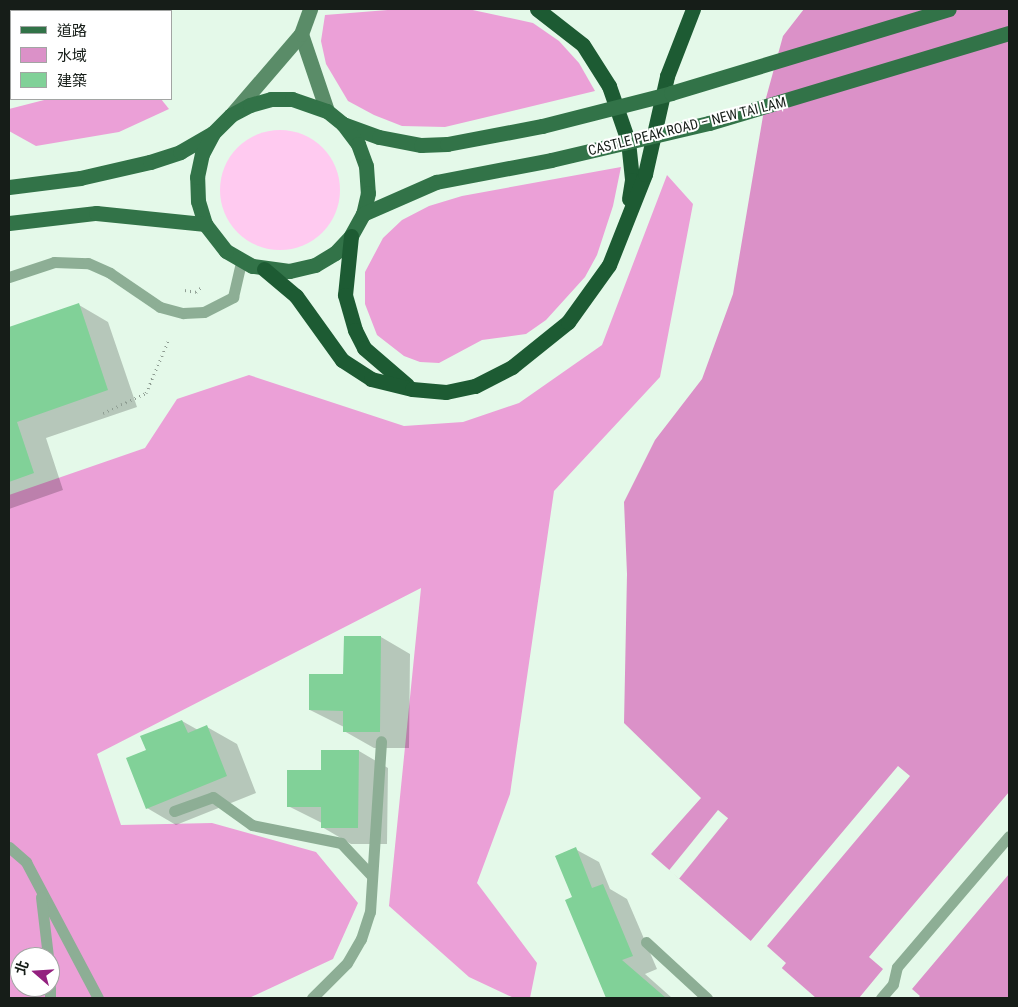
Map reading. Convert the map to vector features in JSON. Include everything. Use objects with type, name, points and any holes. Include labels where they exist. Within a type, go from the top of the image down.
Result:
[{"type":"highway","points":[[537,9],[583,46],[598,66],[619,111],[628,141],[632,180],[620,241]]},
{"type":"highway","points":[[264,269],[296,296],[342,360],[354,370],[371,379],[412,389],[446,392],[475,386],[533,353],[585,302],[620,241],[645,174],[667,76],[693,9]]},
{"type":"highway","points":[[351,236],[345,296],[354,330],[364,348],[378,363],[412,389]]},
{"type":"main road","points":[[231,116],[250,104],[271,99],[292,99],[328,112],[343,124],[358,144],[366,166],[368,193],[363,214],[351,236],[336,252],[315,265],[289,271],[264,269],[241,261],[226,251],[205,224],[198,201],[196,177],[202,154],[214,133],[231,116],[301,34],[310,9]]},
{"type":"main road","points":[[343,124],[394,141],[421,145],[447,144],[542,126],[671,93],[949,9]]},
{"type":"main road","name":"CASTLE PEAK ROAD – NEW TAI LAM","points":[[363,214],[436,182],[551,160],[709,123],[1009,33]]},
{"type":"main road","points":[[301,34],[328,112]]},
{"type":"main road","points":[[9,186],[80,178],[150,162],[180,152],[214,133]]},
{"type":"main road","points":[[9,223],[96,213],[205,224]]},
{"type":"lane","points":[[9,277],[54,262],[88,263],[110,273],[160,307],[183,313],[204,312],[233,297],[241,261]]},
{"type":"lane","points":[[312,998],[347,963],[361,939],[370,912],[381,740]]},
{"type":"lane","points":[[174,811],[213,797],[252,825],[341,843],[372,876]]},
{"type":"lane","points":[[881,998],[893,984],[897,967],[1009,836]]},
{"type":"lane","points":[[9,847],[26,862],[98,998]]},
{"type":"lane","points":[[39,888],[47,947]]},
{"type":"lane","points":[[646,942],[707,998]]},
{"type":"path","points":[[184,290],[196,292],[203,286]]},
{"type":"path","points":[[102,413],[146,392],[168,339]]},
{"type":"shaded area","points":[[400,9],[468,9],[533,23],[559,41],[579,63],[595,91],[445,127],[402,126],[374,115],[348,101],[326,64],[321,41],[325,15]]},
{"type":"shaded area","points":[[44,100],[162,100],[169,109],[119,132],[36,146],[9,131],[9,109]]},
{"type":"shaded area","points":[[280,130],[303,134],[323,147],[336,167],[340,190],[336,213],[323,233],[303,246],[280,250],[257,246],[237,233],[224,213],[220,190],[224,167],[237,147],[257,134]]},
{"type":"shaded area","points":[[621,167],[613,206],[597,255],[585,277],[546,320],[526,334],[482,340],[439,363],[420,362],[404,356],[377,335],[365,304],[365,272],[383,238],[402,220],[429,206],[462,196]]},
{"type":"shaded area","points":[[667,175],[693,204],[660,377],[554,491],[510,794],[477,883],[537,963],[530,998],[514,998],[469,977],[389,906],[421,588],[97,754],[121,825],[212,823],[316,852],[358,903],[333,959],[249,998],[9,998],[9,495],[145,448],[177,399],[249,375],[404,426],[463,422],[519,403],[602,345]]},
{"type":"water","points":[[804,9],[1009,9],[1009,998],[816,998],[651,854],[701,798],[624,723],[627,574],[624,502],[655,440],[702,379],[733,294],[766,98],[783,36]]},
{"type":"pier","points":[[898,766],[910,776],[767,946],[786,963],[781,969],[749,943]]},
{"type":"pier","points":[[1009,792],[1009,874],[912,989],[920,996],[918,998],[859,998],[883,969],[869,957]]},
{"type":"pier","points":[[718,810],[728,818],[679,879],[669,871]]},
{"type":"building","points":[[79,303],[108,390],[17,422],[34,473],[9,482],[9,327]]},
{"type":"building","points":[[344,636],[381,636],[380,732],[343,732],[343,711],[309,710],[309,674],[343,674]]},
{"type":"building","points":[[182,720],[188,733],[207,725],[227,776],[146,809],[126,758],[146,750],[140,736]]},
{"type":"building","points":[[321,750],[359,750],[358,828],[321,828],[321,807],[287,807],[287,770],[321,770]]},
{"type":"building","points":[[576,847],[592,888],[603,884],[633,956],[622,960],[666,998],[606,998],[565,900],[572,897],[555,856]]}]
